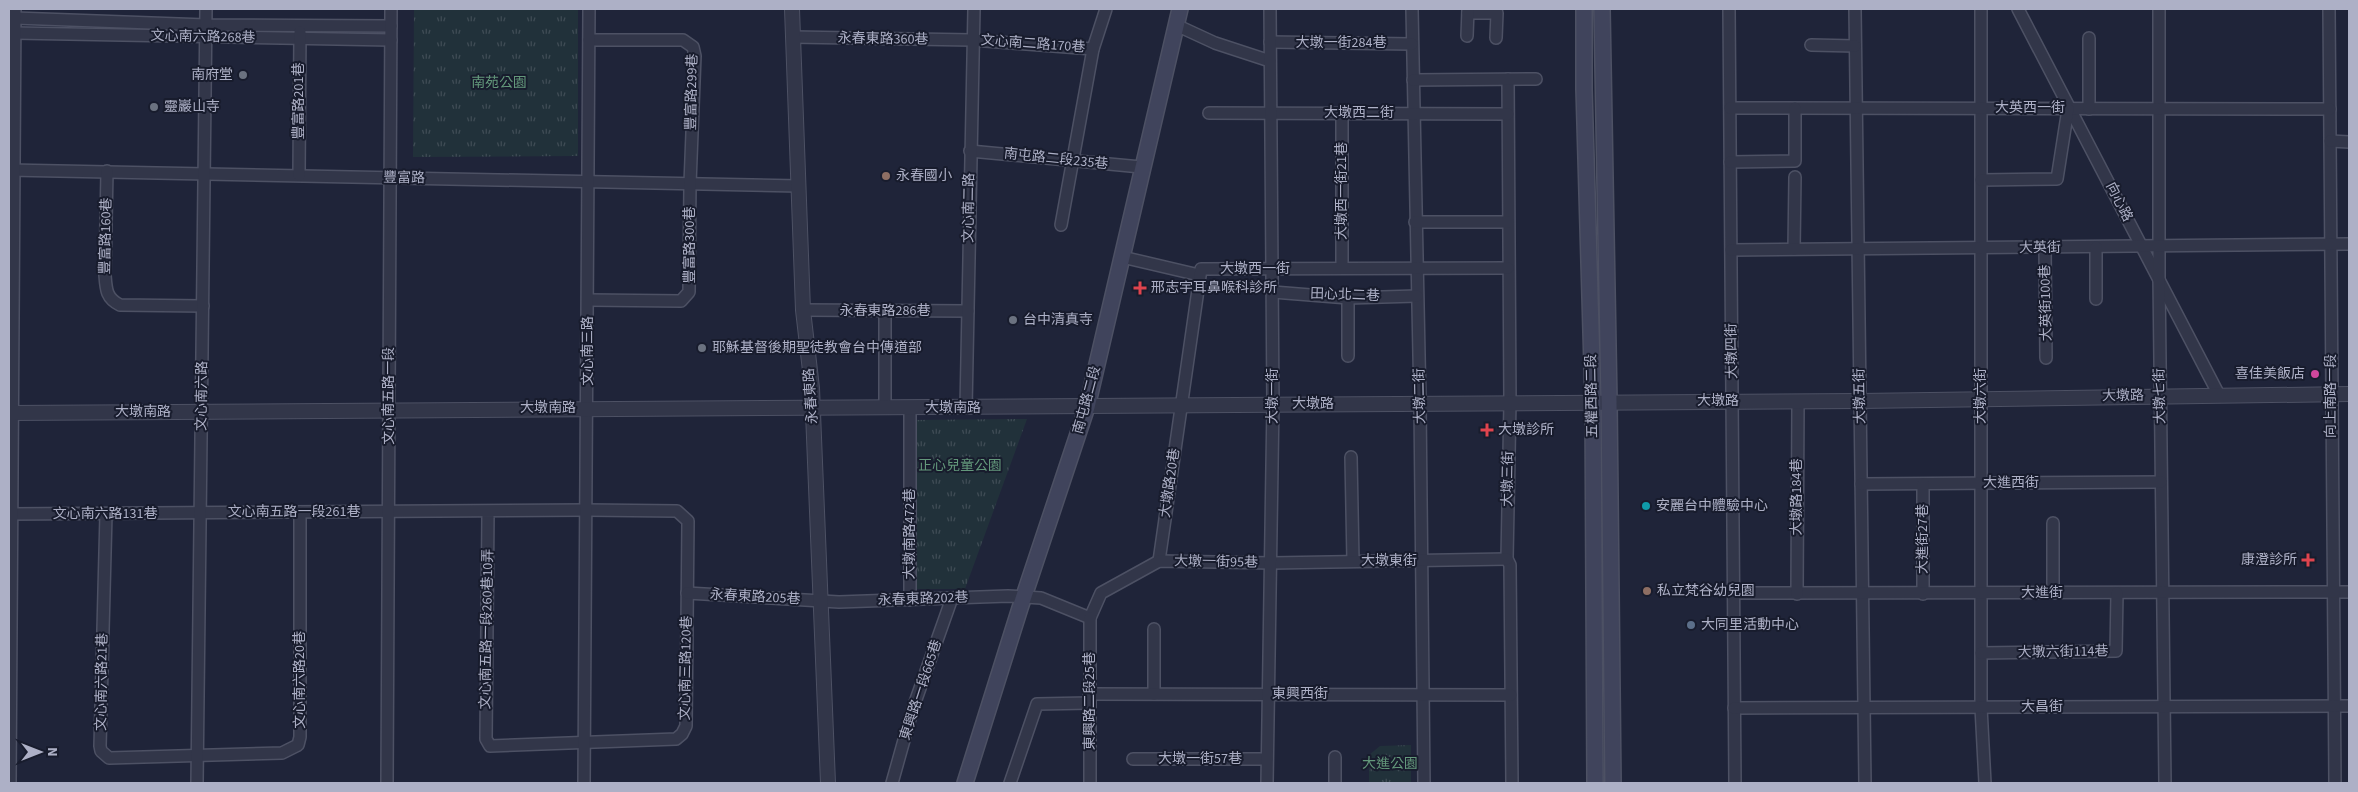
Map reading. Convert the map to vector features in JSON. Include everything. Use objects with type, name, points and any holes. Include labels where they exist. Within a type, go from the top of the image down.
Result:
[{"type":"main road","name":"五權西路二段","points":[[1584,9],[1584,90],[1593,401],[1596,783]]},
{"type":"main road","name":"五權西路二段","points":[[1602,9],[1613,783]]},
{"type":"main road","name":"南屯路二段","points":[[966,783],[1086,407],[1122,257],[1176,13]]},
{"type":"street","name":"文心南六路","points":[[198,783],[206,9]]},
{"type":"street","name":"文心南五路一段","points":[[387,783],[391,9]]},
{"type":"street","name":"文心南三路","points":[[584,783],[589,300],[589,9]]},
{"type":"street","name":"永春東路","points":[[792,9],[803,310],[813,408],[828,783]]},
{"type":"street","name":"文心南二路","points":[[966,408],[974,9]]},
{"type":"street","points":[[1060,225],[1093,48],[1106,9]]},
{"type":"street","name":"大墩一街","points":[[1266,783],[1274,404],[1270,9]]},
{"type":"street","name":"大墩二街","points":[[1412,9],[1420,404],[1424,783]]},
{"type":"street","name":"大墩四街","points":[[1729,9],[1735,783]]},
{"type":"street","name":"大墩五街","points":[[1855,9],[1866,783]]},
{"type":"street","name":"大墩六街","points":[[1981,9],[1981,593],[1985,783]]},
{"type":"street","name":"向心路","points":[[2018,9],[2219,395]]},
{"type":"street","name":"大墩七街","points":[[2159,9],[2159,277],[2164,783]]},
{"type":"street","name":"向上南路一段","points":[[2329,9],[2335,783]]},
{"type":"street","points":[[1467,36],[1468,11],[1497,13],[1496,38]]},
{"type":"street","points":[[1176,13],[1214,43],[1270,60]]},
{"type":"street","name":"文心南六路268巷","points":[[14,23],[391,26]]},
{"type":"street","name":"文心南六路268巷","points":[[14,23],[206,38],[391,40]]},
{"type":"street","points":[[10,783],[11,170],[14,23]]},
{"type":"street","name":"豐富路201巷","points":[[299,175],[300,26]]},
{"type":"street","name":"永春東路360巷","points":[[793,37],[972,40]]},
{"type":"street","points":[[2089,38],[2089,108]]},
{"type":"street","name":"豐富路299巷","points":[[589,40],[683,40],[693,47],[695,56],[690,184]]},
{"type":"street","name":"文心南二路170巷","points":[[972,40],[1093,48]]},
{"type":"street","name":"大墩一街284巷","points":[[1270,42],[1412,44]]},
{"type":"street","points":[[1811,45],[1855,46]]},
{"type":"street","name":"大墩三街","points":[[1508,79],[1510,402],[1506,559],[1510,565],[1512,783]]},
{"type":"street","points":[[1413,80],[1536,79]]},
{"type":"street","name":"大英西一街","points":[[1730,108],[2330,109]]},
{"type":"street","points":[[1730,162],[1795,161],[1795,108]]},
{"type":"street","points":[[1981,180],[2057,179],[2069,108]]},
{"type":"street","name":"大墩西二街","points":[[1209,114],[1508,114]]},
{"type":"street","name":"大墩西一街21巷","points":[[1342,114],[1342,268]]},
{"type":"street","points":[[2330,142],[2349,142]]},
{"type":"street","name":"南屯路二段235巷","points":[[970,151],[1141,167]]},
{"type":"street","name":"豐富路","points":[[11,170],[799,186]]},
{"type":"street","name":"豐富路160巷","points":[[107,171],[105,275],[106,292],[111,301],[120,305],[203,306]]},
{"type":"street","points":[[1794,250],[1795,177]]},
{"type":"street","name":"豐富路300巷","points":[[589,300],[681,301],[689,292],[690,184]]},
{"type":"street","points":[[1415,222],[1508,222]]},
{"type":"street","name":"大英街","points":[[1731,250],[2349,244]]},
{"type":"street","points":[[2096,247],[2096,299]]},
{"type":"street","name":"大英街100巷","points":[[2045,248],[2046,358]]},
{"type":"street","points":[[1122,257],[1199,275],[1182,405]]},
{"type":"street","name":"大墩西一街","points":[[1199,275],[1201,269],[1508,268]]},
{"type":"street","name":"田心北二巷","points":[[1273,292],[1348,298],[1417,296]]},
{"type":"street","points":[[1348,298],[1348,356]]},
{"type":"street","name":"永春東路286巷","points":[[803,310],[968,311]]},
{"type":"street","points":[[885,408],[886,311]]},
{"type":"street","name":"大墩路","points":[[1086,407],[1593,401],[1860,401],[2160,395],[2349,394]]},
{"type":"street","name":"大墩路184巷","points":[[1797,594],[1798,401]]},
{"type":"street","name":"大墩路20巷","points":[[1159,562],[1182,405]]},
{"type":"street","name":"大墩南路","points":[[10,413],[588,408],[1086,407]]},
{"type":"street","name":"大墩南路472巷","points":[[910,408],[910,600]]},
{"type":"street","points":[[1351,457],[1353,561]]},
{"type":"street","name":"大進西街","points":[[1861,484],[2161,482]]},
{"type":"street","name":"大進街27巷","points":[[1923,484],[1923,594]]},
{"type":"street","name":"文心南五路一段261巷","points":[[200,513],[587,510]]},
{"type":"street","name":"文心南三路120巷","points":[[490,746],[676,739],[682,734],[686,726],[688,521],[677,511],[587,510]]},
{"type":"street","name":"文心南五路一段260巷10弄","points":[[488,511],[486,739],[490,746]]},
{"type":"street","name":"文心南六路20巷","points":[[198,756],[282,753],[298,746],[300,737],[300,512]]},
{"type":"street","name":"文心南六路131巷","points":[[10,514],[200,513]]},
{"type":"street","name":"文心南六路21巷","points":[[106,514],[101,751],[109,758],[198,756]]},
{"type":"street","points":[[2053,523],[2053,593]]},
{"type":"street","name":"大墩東街","points":[[1272,563],[1506,559]]},
{"type":"street","points":[[1090,618],[1101,592],[1159,562]]},
{"type":"street","name":"大墩一街95巷","points":[[1159,562],[1272,563]]},
{"type":"street","name":"大進街","points":[[1734,593],[2349,592]]},
{"type":"street","name":"永春東路205巷","points":[[687,593],[822,601]]},
{"type":"street","name":"大墩六街114巷","points":[[1982,653],[2116,651],[2117,593]]},
{"type":"street","name":"東興路一段665巷","points":[[892,783],[913,708],[952,598]]},
{"type":"street","name":"永春東路202巷","points":[[822,601],[1041,598],[1090,618]]},
{"type":"street","name":"東興路二段25巷","points":[[1090,618],[1090,783]]},
{"type":"street","points":[[1154,629],[1154,694]]},
{"type":"street","name":"東興西街","points":[[1010,783],[1037,704],[1154,694],[1511,695]]},
{"type":"street","name":"大昌街","points":[[1734,708],[2349,706]]},
{"type":"street","points":[[1335,757],[1335,783]]},
{"type":"street","name":"大墩一街57巷","points":[[1133,759],[1267,759]]},
{"type":"green space","name":"南苑公園","points":[[414,9],[578,9],[578,156],[413,157]]},
{"type":"green space","name":"正心兒童公園","points":[[1027,419],[965,589],[913,589],[913,420]]},
{"type":"green space","name":"大進公園","points":[[1411,745],[1411,783],[1369,783],[1369,755],[1380,746]]},
{"type":"place","name":"南府堂","points":[[243,75]]},
{"type":"place","name":"靈巖山寺","points":[[154,107]]},
{"type":"place","name":"永春國小","points":[[886,176]]},
{"type":"place","name":"邢志宇耳鼻喉科診所","points":[[1140,288]]},
{"type":"place","name":"台中清真寺","points":[[1013,320]]},
{"type":"place","name":"耶穌基督後期聖徒教會台中傳道部","points":[[702,348]]},
{"type":"place","name":"喜佳美飯店","points":[[2315,374]]},
{"type":"place","name":"大墩診所","points":[[1487,430]]},
{"type":"place","name":"安麗台中體驗中心","points":[[1646,506]]},
{"type":"place","name":"康澄診所","points":[[2308,560]]},
{"type":"place","name":"私立梵谷幼兒園","points":[[1647,591]]},
{"type":"place","name":"大同里活動中心","points":[[1691,625]]}]
